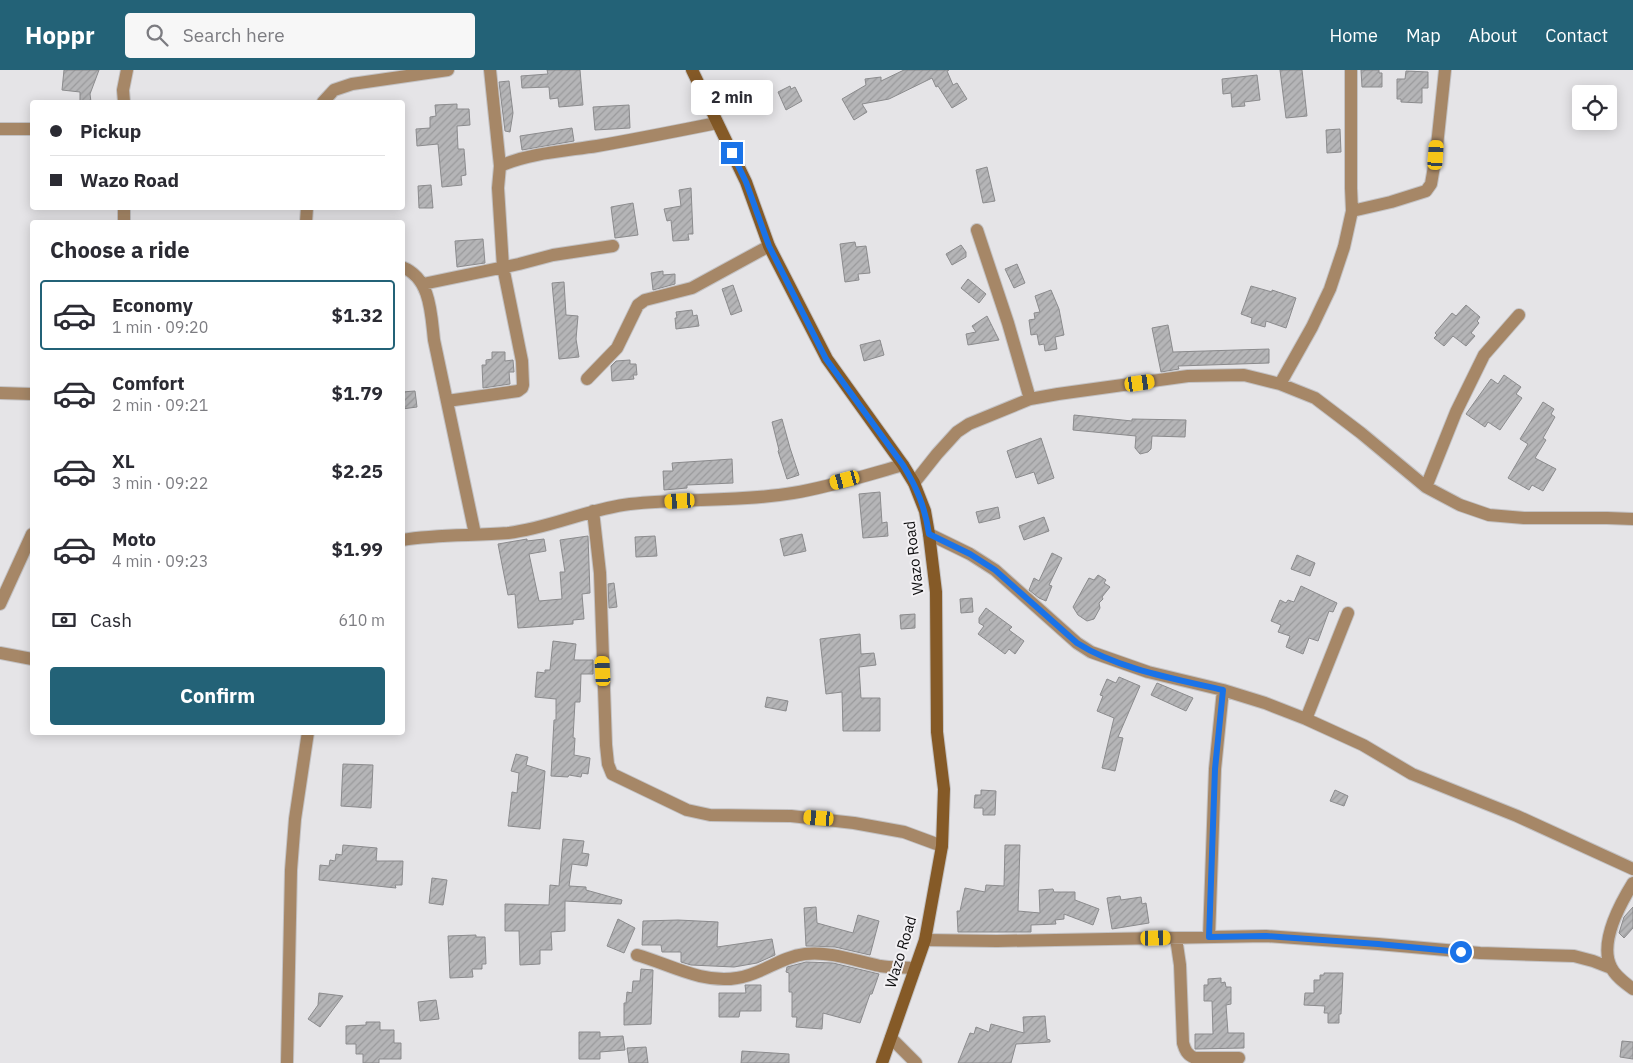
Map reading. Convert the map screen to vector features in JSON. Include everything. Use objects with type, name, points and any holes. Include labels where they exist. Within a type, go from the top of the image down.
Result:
[{"type":"main road","name":"Wazo Road","points":[[692,70],[746,182],[769,246],[826,359],[903,465],[914,483],[925,511],[936,592],[937,732],[944,789],[942,846],[925,940],[882,1063]]},
{"type":"street","points":[[124,100],[127,70]]},
{"type":"street","points":[[325,100],[334,90],[352,84],[448,70]]},
{"type":"street","points":[[447,401],[514,392],[522,388],[524,377],[503,267],[498,188],[500,166],[490,70]]},
{"type":"street","points":[[1280,384],[1312,327],[1330,289],[1344,248],[1352,211],[1351,70]]},
{"type":"street","points":[[1352,211],[1415,195],[1426,191],[1431,184],[1445,70]]},
{"type":"street","points":[[500,166],[545,154],[717,123]]},
{"type":"street","points":[[0,129],[30,129]]},
{"type":"street","points":[[977,230],[1008,323],[1030,399]]},
{"type":"street","points":[[423,284],[553,255],[613,246]]},
{"type":"street","points":[[587,379],[617,348],[638,305],[645,300],[692,288],[769,246]]},
{"type":"street","points":[[405,268],[410,270],[423,284],[430,307],[434,340],[474,534]]},
{"type":"street","points":[[1426,487],[1456,412],[1484,355],[1519,314]]},
{"type":"street","points":[[914,483],[957,432],[969,424],[1030,399],[1188,376],[1244,375],[1280,384],[1316,398],[1362,433],[1426,487],[1460,505],[1489,515],[1524,518],[1633,519]]},
{"type":"street","points":[[0,393],[30,394]]},
{"type":"street","points":[[405,540],[420,537],[508,533],[548,526],[593,511],[629,504],[792,493],[903,465]]},
{"type":"street","points":[[593,511],[600,573],[607,754],[612,774],[687,810],[710,815],[791,816],[854,823],[904,832],[942,846]]},
{"type":"street","points":[[929,534],[970,554],[995,570],[1077,643],[1091,652],[1148,672],[1223,690],[1265,703],[1306,719],[1363,746],[1412,774],[1517,816],[1633,869]]},
{"type":"street","points":[[0,604],[30,538]]},
{"type":"street","points":[[1306,719],[1348,613]]},
{"type":"street","points":[[0,653],[30,659]]},
{"type":"street","points":[[1209,937],[1215,769],[1223,690]]},
{"type":"street","points":[[287,1063],[291,870],[295,819],[308,735]]},
{"type":"street","points":[[1611,968],[1607,947],[1622,902],[1633,883]]},
{"type":"street","points":[[925,940],[997,942],[1266,936],[1480,953],[1574,956],[1611,968],[1633,989]]},
{"type":"street","points":[[1176,938],[1180,965],[1183,1043],[1186,1051],[1195,1058],[1239,1058]]},
{"type":"street","points":[[637,955],[656,960],[697,976],[718,979],[737,978],[754,973],[783,959],[805,954],[837,955],[883,966],[915,968]]},
{"type":"street","points":[[891,1038],[916,1063]]},
{"type":"building","points":[[64,70],[99,70],[90,94],[91,100],[80,100],[80,92],[62,90]]},
{"type":"building","points":[[547,70],[580,70],[583,105],[559,107],[558,98],[550,99],[549,87],[522,88],[521,76],[548,74]]},
{"type":"building","points":[[904,70],[949,70],[947,71],[953,85],[957,83],[967,99],[952,108],[938,86],[936,87],[932,78],[889,99],[862,104],[867,112],[854,120],[842,99],[866,85],[865,79],[881,77],[881,81]]},
{"type":"building","points":[[1280,70],[1302,70],[1307,116],[1286,118]]},
{"type":"building","points":[[1361,70],[1379,70],[1379,73],[1382,73],[1382,87],[1362,87]]},
{"type":"building","points":[[1406,71],[1428,72],[1428,88],[1422,88],[1422,103],[1401,102],[1401,99],[1397,99],[1397,79],[1405,79]]},
{"type":"building","points":[[1257,75],[1260,100],[1244,102],[1245,106],[1232,107],[1231,93],[1223,94],[1222,79]]},
{"type":"building","points":[[509,81],[513,113],[510,132],[505,131],[499,82]]},
{"type":"building","points":[[790,86],[791,89],[795,87],[802,101],[786,110],[778,92]]},
{"type":"building","points":[[457,104],[457,109],[469,109],[470,125],[457,126],[458,149],[464,149],[466,175],[461,176],[462,185],[442,187],[438,144],[417,146],[416,129],[430,128],[430,117],[436,116],[435,105]]},
{"type":"building","points":[[629,105],[630,128],[595,130],[593,107]]},
{"type":"building","points":[[572,128],[574,141],[522,150],[520,136]]},
{"type":"building","points":[[1340,129],[1341,152],[1327,153],[1326,130]]},
{"type":"building","points":[[987,167],[995,201],[983,203],[976,170]]},
{"type":"building","points":[[431,185],[433,208],[419,208],[418,186]]},
{"type":"building","points":[[691,188],[693,234],[688,234],[689,240],[673,241],[671,220],[667,221],[664,209],[681,206],[679,190]]},
{"type":"building","points":[[633,203],[638,235],[615,238],[611,207]]},
{"type":"building","points":[[483,239],[485,263],[457,267],[455,241]]},
{"type":"building","points":[[855,242],[856,247],[866,246],[870,273],[858,274],[859,280],[845,282],[840,244]]},
{"type":"building","points":[[961,245],[966,252],[966,257],[952,265],[946,254]]},
{"type":"building","points":[[1017,264],[1025,283],[1014,288],[1005,269]]},
{"type":"building","points":[[663,271],[663,275],[675,274],[675,284],[653,290],[651,273]]},
{"type":"building","points":[[968,279],[986,294],[979,303],[961,288]]},
{"type":"building","points":[[564,282],[566,315],[578,316],[576,339],[579,357],[559,359],[552,283]]},
{"type":"building","points":[[733,285],[742,311],[731,315],[722,289]]},
{"type":"building","points":[[1251,286],[1272,292],[1272,290],[1296,298],[1286,328],[1266,321],[1265,327],[1251,323],[1252,318],[1241,314]]},
{"type":"building","points":[[1051,290],[1059,309],[1064,335],[1055,337],[1057,349],[1045,351],[1044,344],[1039,345],[1037,334],[1031,335],[1029,320],[1035,319],[1034,313],[1040,312],[1035,296]]},
{"type":"building","points":[[1466,305],[1480,317],[1477,321],[1479,323],[1471,333],[1475,336],[1466,346],[1453,336],[1444,346],[1434,338],[1437,335],[1435,333],[1452,313],[1456,316]]},
{"type":"building","points":[[692,310],[693,316],[697,315],[699,326],[676,329],[676,312]]},
{"type":"building","points":[[987,316],[999,340],[968,345],[966,334],[976,332],[972,326]]},
{"type":"building","points":[[1168,325],[1173,352],[1269,349],[1269,363],[1178,366],[1179,369],[1161,372],[1152,328]]},
{"type":"building","points":[[880,340],[884,355],[864,361],[860,345]]},
{"type":"building","points":[[492,352],[505,352],[505,361],[513,360],[514,372],[509,372],[510,384],[483,388],[482,365],[486,365],[486,360],[492,359]]},
{"type":"building","points":[[630,360],[630,364],[636,364],[637,375],[633,375],[634,379],[612,381],[611,366],[616,361]]},
{"type":"building","points":[[1504,375],[1521,387],[1516,394],[1522,398],[1500,430],[1488,422],[1485,427],[1466,414],[1491,379],[1498,384]]},
{"type":"building","points":[[415,391],[417,407],[405,409],[405,392]]},
{"type":"building","points":[[1543,402],[1554,409],[1551,414],[1555,417],[1543,438],[1546,440],[1535,458],[1556,469],[1543,491],[1532,485],[1529,490],[1508,478],[1528,444],[1520,439]]},
{"type":"building","points":[[1074,415],[1132,421],[1132,419],[1186,420],[1185,437],[1152,436],[1151,449],[1140,454],[1135,448],[1136,436],[1073,430]]},
{"type":"building","points":[[782,419],[799,475],[787,479],[778,451],[772,422]]},
{"type":"building","points":[[1041,438],[1054,478],[1038,484],[1034,472],[1016,478],[1007,451]]},
{"type":"building","points":[[732,459],[733,483],[687,485],[687,488],[664,490],[663,471],[673,471],[672,463]]},
{"type":"building","points":[[880,492],[882,523],[887,522],[888,536],[863,538],[859,494]]},
{"type":"building","points":[[998,507],[1000,518],[979,523],[976,512]]},
{"type":"building","points":[[1044,517],[1049,531],[1024,540],[1019,526]]},
{"type":"building","points":[[802,534],[806,551],[784,556],[780,539]]},
{"type":"building","points":[[588,536],[590,593],[582,594],[584,619],[573,620],[573,624],[518,628],[515,594],[508,595],[498,544],[527,539],[527,541],[544,539],[546,551],[529,554],[539,601],[562,599],[560,572],[565,572],[560,540]]},
{"type":"building","points":[[655,536],[657,556],[636,557],[635,537]]},
{"type":"building","points":[[1052,553],[1062,558],[1049,585],[1052,586],[1046,601],[1029,590],[1034,578],[1039,581]]},
{"type":"building","points":[[1297,555],[1315,563],[1310,576],[1291,569]]},
{"type":"building","points":[[1098,575],[1106,580],[1104,583],[1110,587],[1099,603],[1100,608],[1094,619],[1087,621],[1078,615],[1073,607],[1089,578],[1094,580]]},
{"type":"building","points":[[614,583],[617,607],[609,608],[608,584]]},
{"type":"building","points":[[1301,586],[1337,603],[1333,612],[1329,611],[1318,641],[1309,638],[1303,654],[1286,647],[1290,636],[1278,632],[1281,625],[1271,621],[1280,600],[1286,603],[1288,600],[1294,602]]},
{"type":"building","points":[[972,598],[973,612],[961,613],[960,599]]},
{"type":"building","points":[[986,608],[1012,627],[1009,630],[1024,641],[1015,654],[1009,649],[1005,654],[978,634],[984,626],[979,623],[979,618]]},
{"type":"building","points":[[915,614],[915,628],[901,629],[900,615]]},
{"type":"building","points":[[860,634],[861,654],[874,653],[876,665],[859,667],[861,698],[880,698],[880,731],[843,731],[842,692],[826,694],[820,639]]},
{"type":"building","points":[[553,641],[576,644],[574,660],[593,660],[593,674],[581,674],[580,702],[575,702],[574,755],[590,758],[588,774],[582,773],[581,777],[569,775],[568,777],[551,776],[556,699],[535,697],[537,672],[545,673],[545,670],[550,670]]},
{"type":"building","points":[[1119,677],[1140,686],[1118,737],[1123,738],[1115,771],[1102,768],[1114,718],[1097,711],[1103,696],[1100,695],[1107,679],[1116,683]]},
{"type":"building","points":[[1157,683],[1193,698],[1186,711],[1151,695]]},
{"type":"building","points":[[767,697],[788,701],[786,711],[765,707]]},
{"type":"building","points":[[516,754],[528,757],[526,765],[545,771],[540,829],[508,826],[512,792],[517,793],[519,773],[511,771]]},
{"type":"building","points":[[343,764],[373,765],[371,808],[341,806]]},
{"type":"building","points":[[981,790],[996,791],[995,815],[983,815],[983,808],[974,808],[975,795],[981,795]]},
{"type":"building","points":[[1335,790],[1348,796],[1344,806],[1330,801]]},
{"type":"building","points":[[563,839],[584,841],[582,853],[589,854],[587,866],[572,864],[569,886],[586,887],[586,890],[622,900],[621,904],[565,901],[565,931],[551,932],[552,950],[540,950],[540,964],[520,965],[519,931],[505,931],[505,904],[549,905],[550,885],[559,886]]},
{"type":"building","points":[[343,845],[377,848],[376,861],[403,861],[402,885],[395,885],[396,888],[319,880],[320,865],[329,866],[330,860],[335,861],[336,854],[342,855]]},
{"type":"building","points":[[1005,845],[1020,845],[1018,911],[1040,913],[1039,890],[1053,889],[1054,892],[1075,892],[1075,900],[1099,909],[1093,925],[1064,914],[1064,919],[1055,920],[1056,924],[1031,925],[1031,932],[958,932],[957,911],[960,911],[965,888],[985,892],[986,885],[1004,886]]},
{"type":"building","points":[[432,878],[447,880],[443,905],[429,903]]},
{"type":"building","points":[[1120,896],[1121,900],[1141,897],[1142,904],[1146,903],[1149,923],[1112,929],[1107,898]]},
{"type":"building","points":[[816,907],[817,923],[853,933],[858,915],[879,921],[870,955],[835,947],[806,946],[804,908]]},
{"type":"building","points":[[1633,907],[1633,928],[1624,938],[1619,933],[1624,917]]},
{"type":"building","points":[[618,919],[635,928],[624,953],[607,946]]},
{"type":"building","points":[[643,921],[718,922],[717,947],[772,939],[775,955],[757,963],[734,967],[691,965],[681,962],[681,952],[662,952],[661,945],[642,945]]},
{"type":"building","points":[[476,935],[476,937],[485,937],[486,964],[482,964],[482,969],[472,969],[473,977],[450,978],[448,936]]},
{"type":"building","points":[[806,962],[833,963],[879,974],[860,1023],[823,1013],[822,1029],[796,1027],[797,1017],[792,1017],[792,992],[789,992],[789,973],[786,972],[787,967]]},
{"type":"building","points":[[641,969],[653,970],[651,1024],[624,1025],[624,1003],[626,1003],[627,992],[632,993],[633,981],[640,981]]},
{"type":"building","points":[[1324,973],[1343,973],[1339,1023],[1328,1023],[1328,1013],[1324,1013],[1325,1006],[1304,1005],[1305,993],[1314,993],[1314,980],[1320,980],[1320,975],[1324,975]]},
{"type":"building","points":[[1221,978],[1221,983],[1225,982],[1226,987],[1231,987],[1231,1004],[1226,1005],[1228,1033],[1244,1033],[1244,1048],[1195,1049],[1195,1034],[1213,1034],[1212,1001],[1204,1001],[1204,985],[1208,985],[1208,979]]},
{"type":"building","points":[[745,985],[761,985],[761,1011],[740,1011],[739,1017],[719,1017],[719,993],[746,993]]},
{"type":"building","points":[[319,993],[343,996],[320,1027],[308,1019],[318,1005]]},
{"type":"building","points":[[436,1000],[439,1019],[420,1021],[418,1002]]},
{"type":"building","points":[[1045,1016],[1047,1039],[1050,1042],[1016,1044],[1011,1063],[958,1063],[970,1033],[974,1034],[976,1027],[989,1032],[991,1024],[1024,1033],[1023,1017]]},
{"type":"building","points":[[366,1022],[380,1022],[380,1030],[394,1030],[394,1043],[401,1043],[401,1059],[379,1059],[379,1063],[363,1063],[363,1054],[356,1054],[356,1044],[346,1044],[346,1026],[366,1025]]},
{"type":"building","points":[[579,1032],[600,1032],[600,1037],[623,1036],[625,1050],[600,1052],[600,1059],[579,1059]]},
{"type":"building","points":[[1622,1041],[1633,1042],[1633,1059],[1620,1057]]},
{"type":"building","points":[[646,1047],[648,1063],[629,1063],[627,1048]]},
{"type":"building","points":[[742,1051],[789,1054],[789,1063],[741,1063]]},
{"type":"route","points":[[732,153],[746,182],[769,246],[826,359],[914,483],[925,511],[929,534],[970,554],[995,570],[1077,643],[1091,652],[1165,677],[1223,690],[1215,769],[1209,937],[1266,936],[1461,952]]}]
